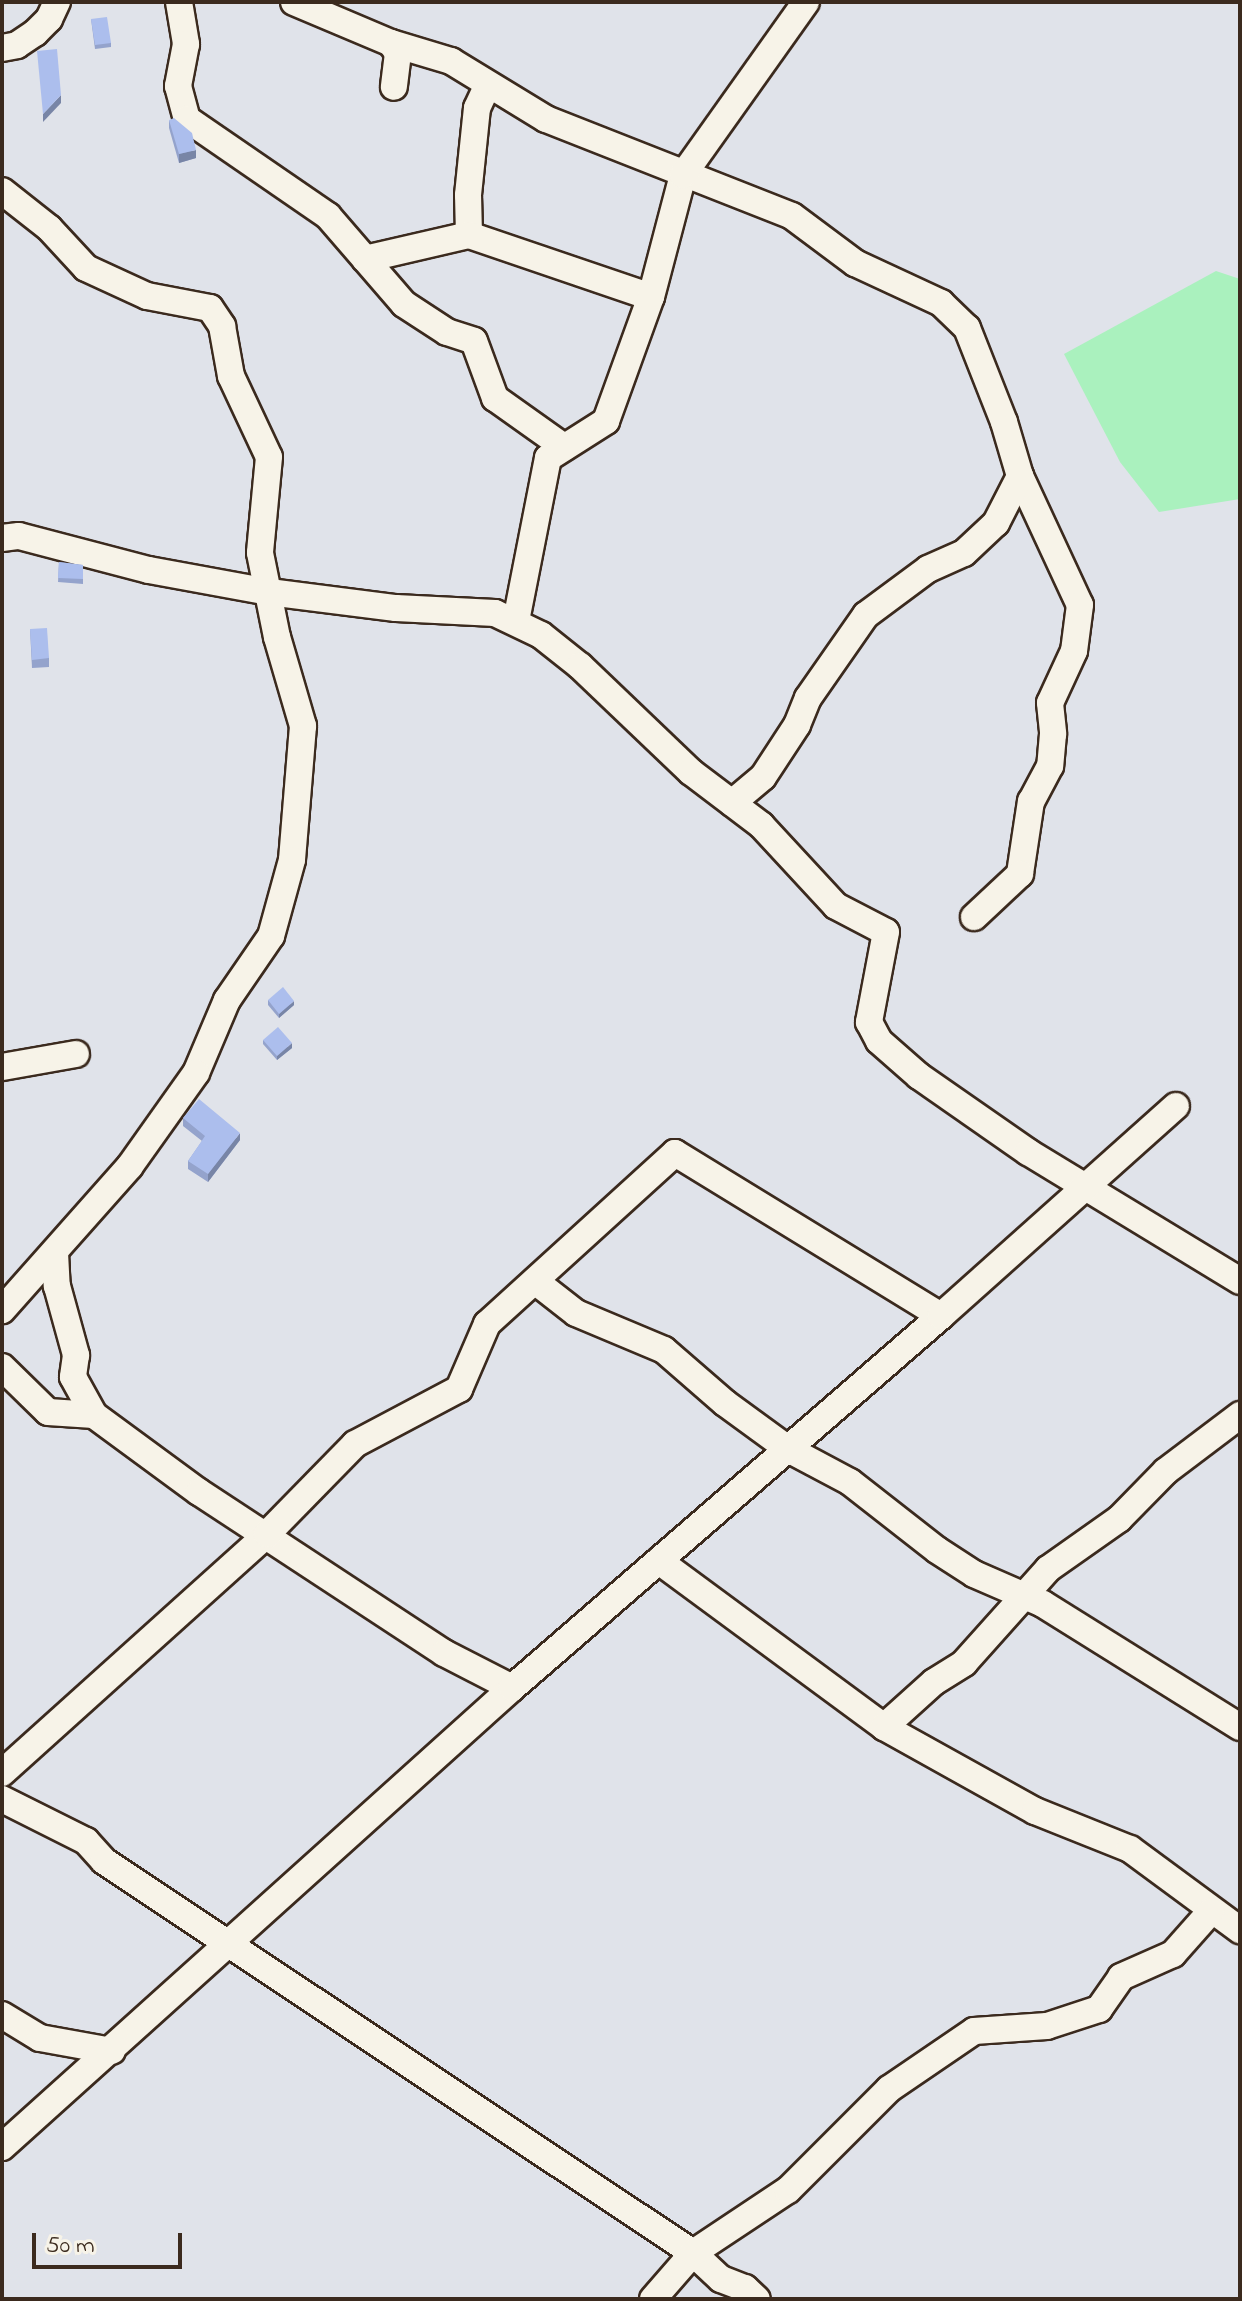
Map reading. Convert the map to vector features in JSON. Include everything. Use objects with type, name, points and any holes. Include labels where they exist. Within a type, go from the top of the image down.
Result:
[{"type":"street","points":[[2,48],[17,45],[35,33],[49,19],[57,2]]},
{"type":"street","points":[[179,2],[186,44],[178,86],[187,119],[318,208],[404,304],[447,332],[474,341],[495,398],[564,447]]},
{"type":"street","points":[[294,2],[391,43],[451,61],[546,119],[792,216],[855,263],[941,303],[967,328],[1004,422],[1020,476],[1080,605],[1074,651],[1050,703],[1053,734],[1050,766],[1031,801],[1020,874],[974,917]]},
{"type":"street","points":[[516,621],[548,458],[606,421],[651,297],[683,175],[806,2]]},
{"type":"street","points":[[391,43],[398,53],[394,87]]},
{"type":"street","points":[[469,235],[468,195],[477,108],[488,84]]},
{"type":"street","points":[[2,191],[49,228],[86,268],[147,296],[210,308],[222,326],[231,376],[269,457],[270,475],[259,535],[277,637],[303,726],[292,860],[271,936],[227,1000],[196,1073],[130,1166],[2,1310]]},
{"type":"street","points":[[365,259],[469,235],[651,297]]},
{"type":"street","points":[[732,803],[763,777],[797,725],[808,698],[866,615],[928,569],[964,553],[996,523],[1020,476]]},
{"type":"street","points":[[2,538],[19,536],[149,570],[269,592],[396,608],[495,613],[541,635],[580,666],[664,748],[761,825],[836,906],[886,932],[869,1022],[879,1041],[940,1092],[1028,1152],[1240,1281]]},
{"type":"street","points":[[2,1067],[76,1054]]},
{"type":"street","points":[[2,2147],[512,1688],[941,1316],[1176,1106]]},
{"type":"street","points":[[2,1773],[267,1534],[355,1444],[459,1389],[487,1324],[675,1153],[941,1316]]},
{"type":"street","points":[[55,1253],[57,1286],[76,1355],[73,1377],[94,1415],[199,1492],[444,1653],[512,1688]]},
{"type":"street","points":[[535,1281],[576,1313],[664,1350],[725,1403],[788,1449],[850,1482],[937,1550],[974,1574],[1025,1596],[1150,1669],[1240,1727]]},
{"type":"street","points":[[2,1367],[48,1412],[94,1415]]},
{"type":"street","points":[[884,1727],[934,1682],[964,1663],[1048,1569],[1119,1519],[1166,1471],[1240,1415]]},
{"type":"street","points":[[659,1561],[884,1727],[1035,1811],[1130,1849],[1240,1930]]},
{"type":"street","points":[[2,1799],[86,1841],[104,1861],[693,2253],[721,2279],[745,2288],[757,2299]]},
{"type":"street","points":[[653,2299],[693,2253],[788,2190],[889,2089],[974,2031],[1047,2026],[1099,2009],[1121,1977],[1173,1954],[1211,1911]]},
{"type":"street","points":[[2,2015],[40,2038],[112,2051]]},
{"type":"green space","points":[[1216,271],[1240,279],[1240,499],[1159,512],[1120,462],[1064,354]]},
{"type":"building","points":[[107,17],[111,43],[95,45],[91,19]]},
{"type":"building","points":[[57,49],[61,95],[43,114],[37,51]]},
{"type":"building","points":[[174,118],[192,133],[196,150],[179,154],[169,120]]},
{"type":"building","points":[[59,562],[83,565],[83,579],[58,578]]},
{"type":"building","points":[[47,628],[49,658],[32,660],[30,629]]},
{"type":"building","points":[[283,987],[294,1001],[279,1014],[268,1000]]},
{"type":"building","points":[[278,1027],[292,1043],[277,1056],[263,1040]]},
{"type":"building","points":[[199,1099],[240,1133],[208,1174],[188,1161],[205,1136],[183,1118]]}]
